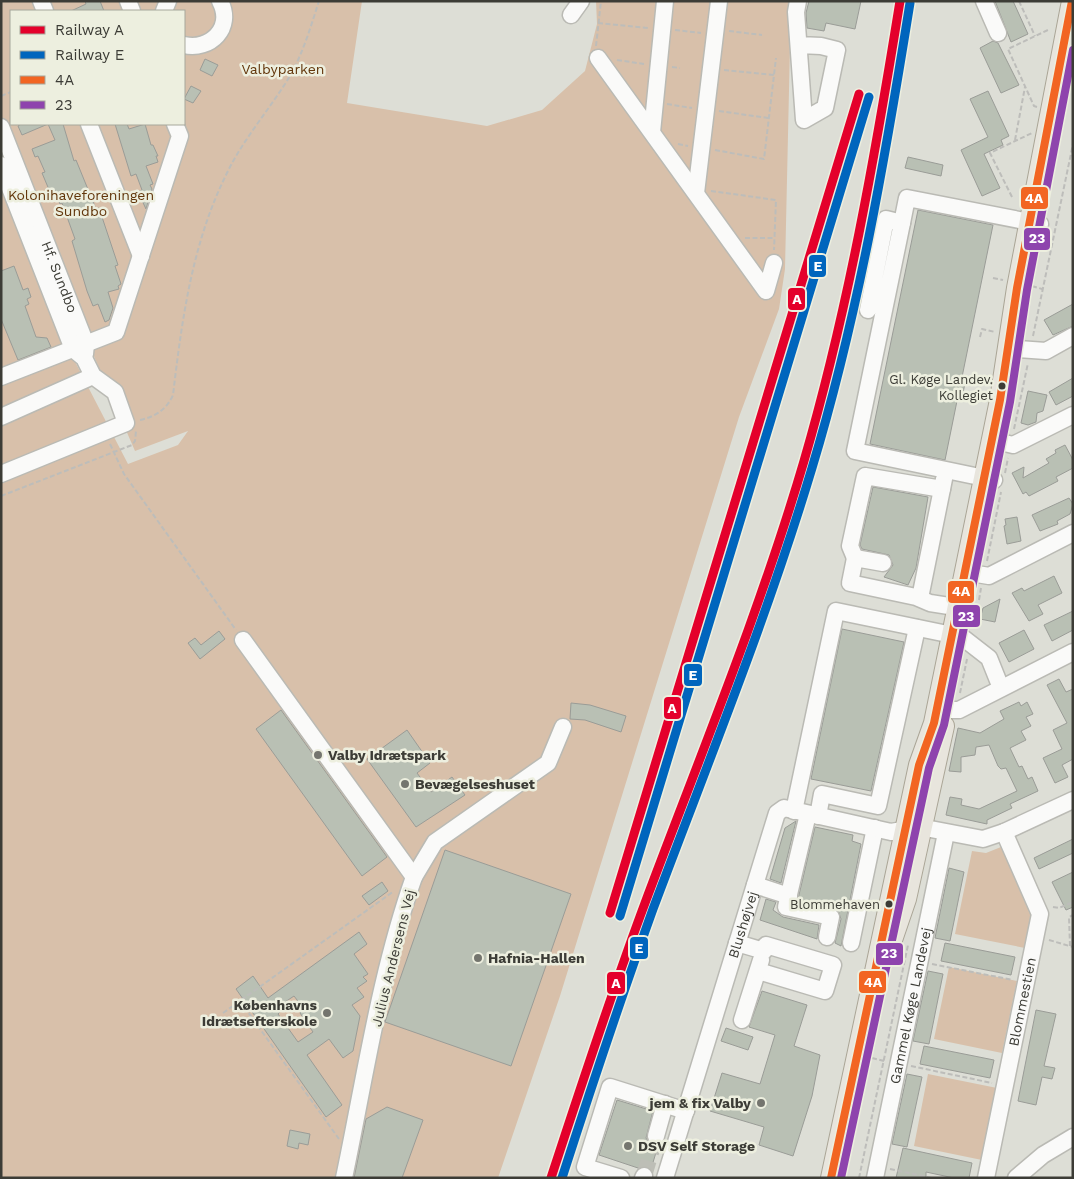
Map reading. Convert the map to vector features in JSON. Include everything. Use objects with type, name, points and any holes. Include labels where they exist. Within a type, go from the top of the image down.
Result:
[{"type":"main road","name":"Gammel Køge Landevej","points":[[831,1178],[913,828],[947,711],[974,574],[996,480],[1001,443],[1026,346],[1022,317],[1047,133],[1070,24]]},
{"type":"main road","name":"Gammel Køge Landevej","points":[[1035,223],[1073,61]]},
{"type":"main road","name":"Gammel Køge Landevej","points":[[843,1178],[883,1060],[892,940],[906,898],[913,828]]},
{"type":"street","points":[[185,45],[204,46],[214,40],[222,30],[225,20],[220,1]]},
{"type":"street","points":[[570,15],[581,1]]},
{"type":"street","points":[[655,137],[658,65],[665,1]]},
{"type":"street","points":[[696,191],[719,1]]},
{"type":"street","points":[[798,1],[796,12],[799,45]]},
{"type":"street","points":[[984,1],[998,33]]},
{"type":"street","points":[[598,58],[696,191],[766,291],[774,263]]},
{"type":"street","points":[[89,125],[140,256]]},
{"type":"street","points":[[1,377],[81,350],[116,332],[180,136],[175,125]]},
{"type":"street","name":"Hf. Sundbo","points":[[1,127],[81,350]]},
{"type":"street","name":"Hf. Sundbo","points":[[1,164],[81,350]]},
{"type":"street","points":[[996,480],[855,452],[907,198],[1035,223]]},
{"type":"street","points":[[868,310],[886,219],[902,223]]},
{"type":"street","points":[[1026,346],[1073,336]]},
{"type":"street","points":[[1,474],[131,422],[115,392],[93,376],[81,350]]},
{"type":"street","points":[[1,417],[93,376]]},
{"type":"street","points":[[1001,443],[1073,415]]},
{"type":"street","points":[[920,598],[946,470]]},
{"type":"street","points":[[942,489],[865,476],[850,546],[855,558],[850,584],[920,598],[930,603],[968,607]]},
{"type":"street","points":[[974,574],[989,576],[1073,533]]},
{"type":"street","points":[[855,558],[883,563]]},
{"type":"street","points":[[826,937],[831,917],[786,907],[806,813],[836,611],[961,639],[989,658],[1001,688]]},
{"type":"street","points":[[806,813],[822,794],[878,806],[917,628]]},
{"type":"street","name":"Julius Andersens Vej","points":[[243,640],[414,877],[404,907],[382,996],[344,1178]]},
{"type":"street","points":[[947,711],[1001,688],[1073,652]]},
{"type":"street","points":[[414,877],[435,842],[548,763],[563,728]]},
{"type":"street","points":[[806,813],[891,832],[913,828],[983,839],[1004,832],[1073,800]]},
{"type":"street","name":"Blushøjvej","points":[[665,1178],[777,813],[784,808],[806,813]]},
{"type":"street","points":[[851,943],[875,828]]},
{"type":"street","name":"Blommestien","points":[[986,1178],[1040,914],[1038,905],[1004,832]]},
{"type":"street","name":"Gammel Køge Landevej","points":[[877,1172],[883,1060],[920,961],[946,833]]},
{"type":"street","points":[[755,885],[789,896]]},
{"type":"street","points":[[737,943],[764,951]]},
{"type":"street","points":[[742,1020],[766,944],[833,965],[826,991],[758,970]]},
{"type":"street","points":[[621,1178],[585,1167],[610,1087],[686,1111]]},
{"type":"street","points":[[656,1136],[665,1104]]},
{"type":"street","points":[[1016,1178],[1043,1155],[1073,1137]]},
{"type":"path","points":[[1,496],[132,445],[135,440],[131,422],[147,419],[168,406],[171,400],[184,306],[205,220],[240,150],[290,75],[310,32],[319,1]]},
{"type":"path","points":[[600,1],[595,54],[598,58],[680,68]]},
{"type":"path","points":[[1019,1],[1035,36]]},
{"type":"path","points":[[1052,109],[1034,106],[1008,49],[1035,36],[1070,24]]},
{"type":"path","points":[[716,30],[762,35]]},
{"type":"path","points":[[655,137],[702,148],[764,158],[776,58]]},
{"type":"path","points":[[711,69],[774,75]]},
{"type":"path","points":[[1015,140],[1025,87]]},
{"type":"path","points":[[1012,197],[990,153],[1030,133],[1047,133]]},
{"type":"path","points":[[968,607],[996,480],[1001,443],[1026,346],[1073,144]]},
{"type":"path","points":[[696,191],[776,200],[774,263]]},
{"type":"path","points":[[727,237],[775,238]]},
{"type":"path","points":[[980,337],[982,329],[1026,346]]},
{"type":"path","points":[[104,433],[124,474],[243,640]]},
{"type":"path","points":[[947,711],[961,639]]},
{"type":"path","points":[[223,1013],[414,877]]},
{"type":"path","points":[[1038,905],[1059,908],[1073,902]]},
{"type":"path","points":[[1036,936],[1071,946],[1069,917],[1073,915]]},
{"type":"path","points":[[859,1178],[908,945]]},
{"type":"path","points":[[920,961],[1027,983]]},
{"type":"path","points":[[240,1001],[349,1154]]},
{"type":"path","points":[[883,1060],[1006,1085]]},
{"type":"path","points":[[877,1172],[932,1178]]},
{"type":"green space","name":"Valby Idrætspark","points":[[1,1],[362,1],[347,103],[487,126],[542,110],[585,71],[597,24],[596,1],[791,1],[785,269],[779,309],[739,417],[560,996],[498,1178],[1,1178]],"holes":[[[71,354],[93,354],[135,451],[188,431],[178,445],[128,464]]]},
{"type":"green space","points":[[1001,847],[1032,909],[1025,948],[955,934],[972,851],[986,853]]},
{"type":"green space","points":[[949,967],[1017,981],[1002,1053],[934,1039]]},
{"type":"green space","points":[[928,1074],[997,1088],[982,1160],[914,1146]]},
{"type":"building","points":[[85,1],[100,1],[104,10],[73,10],[86,4]]},
{"type":"building","points":[[809,1],[861,1],[855,29],[826,23],[824,31],[807,28],[806,13]]},
{"type":"building","points":[[995,1],[1013,1],[1028,34],[1011,42]]},
{"type":"building","points":[[993,41],[998,43],[1019,85],[1001,93],[980,48]]},
{"type":"building","points":[[205,59],[218,65],[212,76],[200,70]]},
{"type":"building","points":[[191,86],[201,91],[193,103],[185,99]]},
{"type":"building","points":[[988,91],[1009,136],[1001,140],[1003,145],[984,154],[1000,188],[982,196],[961,150],[988,137],[970,99]]},
{"type":"building","points":[[20,125],[46,125],[22,135],[18,126]]},
{"type":"building","points":[[48,125],[63,125],[74,161],[76,160],[96,209],[99,208],[118,265],[115,266],[121,284],[118,286],[119,289],[108,292],[113,308],[109,320],[105,322],[98,304],[93,306],[87,291],[72,241],[75,239],[62,203],[60,204],[55,190],[50,192],[42,173],[45,172],[38,156],[35,157],[32,149],[55,140]]},
{"type":"building","points":[[115,125],[127,125],[129,129],[145,125],[151,145],[153,145],[158,156],[156,156],[158,162],[146,166],[153,184],[150,185],[152,189],[146,209],[138,192],[142,190],[136,174],[131,176]]},
{"type":"building","points":[[908,157],[943,165],[941,176],[905,168]]},
{"type":"building","points":[[918,210],[993,225],[961,382],[965,383],[962,398],[958,396],[945,460],[870,444]]},
{"type":"building","points":[[14,266],[23,290],[28,288],[31,297],[27,299],[29,304],[25,306],[36,337],[47,338],[51,347],[18,360],[1,319],[1,271]]},
{"type":"building","points":[[1073,304],[1073,326],[1053,335],[1044,320]]},
{"type":"building","points":[[1073,378],[1073,396],[1056,405],[1049,392]]},
{"type":"building","points":[[1028,391],[1047,395],[1043,411],[1037,413],[1036,422],[1028,425],[1021,423]]},
{"type":"building","points":[[1065,445],[1073,460],[1073,468],[1056,477],[1058,481],[1029,496],[1026,492],[1023,494],[1012,473],[1024,467],[1023,478],[1049,463],[1046,459],[1056,453],[1055,450]]},
{"type":"building","points":[[873,487],[928,497],[916,568],[908,585],[884,577],[893,565],[889,555],[862,549],[860,545]]},
{"type":"building","points":[[1069,498],[1073,504],[1070,514],[1057,521],[1058,524],[1040,531],[1032,515]]},
{"type":"building","points":[[1017,517],[1021,541],[1007,544],[1004,526],[1006,525],[1005,519]]},
{"type":"building","points":[[1054,576],[1062,593],[1038,605],[1043,614],[1029,621],[1012,593],[1022,588],[1024,591]]},
{"type":"building","points":[[1000,599],[995,622],[980,619],[983,608]]},
{"type":"building","points":[[1073,611],[1073,630],[1052,641],[1044,625]]},
{"type":"building","points":[[842,629],[904,642],[871,791],[811,779]]},
{"type":"building","points":[[1024,630],[1034,649],[1009,662],[999,643]]},
{"type":"building","points":[[219,631],[225,639],[200,659],[188,643],[195,638],[201,645]]},
{"type":"building","points":[[1059,679],[1066,692],[1073,689],[1073,759],[1062,765],[1068,777],[1055,783],[1043,758],[1062,749],[1053,730],[1067,723],[1047,685]]},
{"type":"building","points":[[1019,702],[1021,706],[1027,702],[1033,714],[1026,717],[1031,726],[1021,731],[1026,740],[1010,748],[1019,767],[1022,766],[1028,779],[1032,777],[1038,791],[1010,804],[1012,808],[987,820],[987,824],[946,815],[950,797],[962,799],[961,805],[979,809],[1017,791],[1006,768],[1001,769],[998,766],[989,745],[976,747],[975,755],[961,757],[961,772],[949,771],[958,728],[980,733],[1004,719],[1000,711]]},
{"type":"building","points":[[571,703],[590,705],[626,716],[621,732],[585,720],[570,719]]},
{"type":"building","points":[[281,710],[387,857],[362,876],[256,729]]},
{"type":"building","name":"Bevægelseshuset","points":[[407,730],[430,763],[417,773],[431,792],[452,777],[465,795],[416,827],[367,759]]},
{"type":"building","points":[[796,821],[781,883],[770,879],[785,828]]},
{"type":"building","points":[[815,827],[853,835],[852,841],[861,844],[841,946],[835,943],[841,919],[838,910],[798,899]]},
{"type":"building","points":[[1073,839],[1073,853],[1039,869],[1034,858]]},
{"type":"building","name":"Hafnia-Hallen","points":[[445,850],[571,894],[511,1066],[385,1022]]},
{"type":"building","points":[[949,868],[964,872],[950,941],[935,938]]},
{"type":"building","points":[[1073,872],[1073,907],[1066,910],[1052,882]]},
{"type":"building","points":[[382,882],[388,891],[369,905],[362,896]]},
{"type":"building","points":[[766,899],[776,902],[773,910],[783,917],[819,925],[817,939],[760,920]]},
{"type":"building","points":[[359,932],[367,944],[354,954],[368,974],[363,977],[367,981],[357,988],[364,997],[352,1005],[360,1016],[353,1051],[343,1058],[329,1039],[307,1055],[342,1105],[326,1117],[236,989],[253,976],[268,998]],"holes":[[[294,996],[304,1009],[300,1013],[313,1032],[298,1042],[278,1014],[282,1010],[279,1006]]]},
{"type":"building","points":[[945,943],[1015,957],[1011,975],[941,961]]},
{"type":"building","points":[[928,971],[943,974],[929,1044],[913,1041]]},
{"type":"building","name":"jem & fix Valby","points":[[762,991],[807,1005],[794,1046],[820,1055],[812,1096],[793,1156],[759,1145],[764,1127],[710,1111],[722,1073],[760,1084],[775,1035],[749,1027]]},
{"type":"building","points":[[1036,1010],[1056,1014],[1044,1066],[1055,1068],[1052,1079],[1042,1077],[1036,1105],[1018,1101]]},
{"type":"building","points":[[726,1028],[753,1037],[748,1050],[721,1041]]},
{"type":"building","points":[[924,1046],[994,1060],[990,1078],[920,1064]]},
{"type":"building","points":[[907,1074],[922,1077],[907,1147],[892,1144]]},
{"type":"building","name":"DSV Self Storage","points":[[617,1100],[653,1111],[646,1138],[649,1143],[658,1146],[651,1169],[644,1166],[638,1168],[599,1155]]},
{"type":"building","points":[[387,1107],[423,1120],[402,1178],[354,1178],[366,1119]]},
{"type":"building","points":[[290,1130],[310,1134],[308,1145],[299,1143],[298,1149],[287,1146]]},
{"type":"building","points":[[903,1148],[972,1163],[969,1178],[954,1178],[926,1172],[926,1178],[896,1178]]},
{"type":"tunnel","points":[[644,1176],[656,1136]]},
{"type":"rail line","name":"A","points":[[551,1178],[632,937],[749,628],[804,461],[820,404],[847,290],[881,117],[900,1]]},
{"type":"rail line","name":"E","points":[[562,1178],[641,942],[776,580],[812,468],[857,295],[891,120],[910,3]]},
{"type":"rail line","name":"A","points":[[610,913],[859,94]]},
{"type":"rail line","name":"E","points":[[620,916],[869,97]]},
{"type":"transit line","name":"4A","points":[[831,1178],[919,765],[934,723],[1000,400],[1017,288],[1072,1]]},
{"type":"transit line","name":"23","points":[[841,1178],[929,768],[944,725],[1010,402],[1027,290],[1073,50]]},
{"type":"place","name":"Gl. Køge Landev. Kollegiet","points":[[1002,386]]},
{"type":"place","name":"Valby Idrætspark","points":[[318,755]]},
{"type":"place","name":"Bevægelseshuset","points":[[405,784]]},
{"type":"place","name":"Blommehaven","points":[[889,904]]},
{"type":"place","name":"Hafnia-Hallen","points":[[478,958]]},
{"type":"place","name":"Københavns Idrætsefterskole","points":[[327,1013]]},
{"type":"place","name":"jem & fix Valby","points":[[761,1103]]},
{"type":"place","name":"DSV Self Storage","points":[[628,1146]]},
{"type":"park label","name":"Valbyparken","points":[[283,69]]},
{"type":"park label","name":"Kolonihaveforeningen Sundbo","points":[[81,204]]}]
